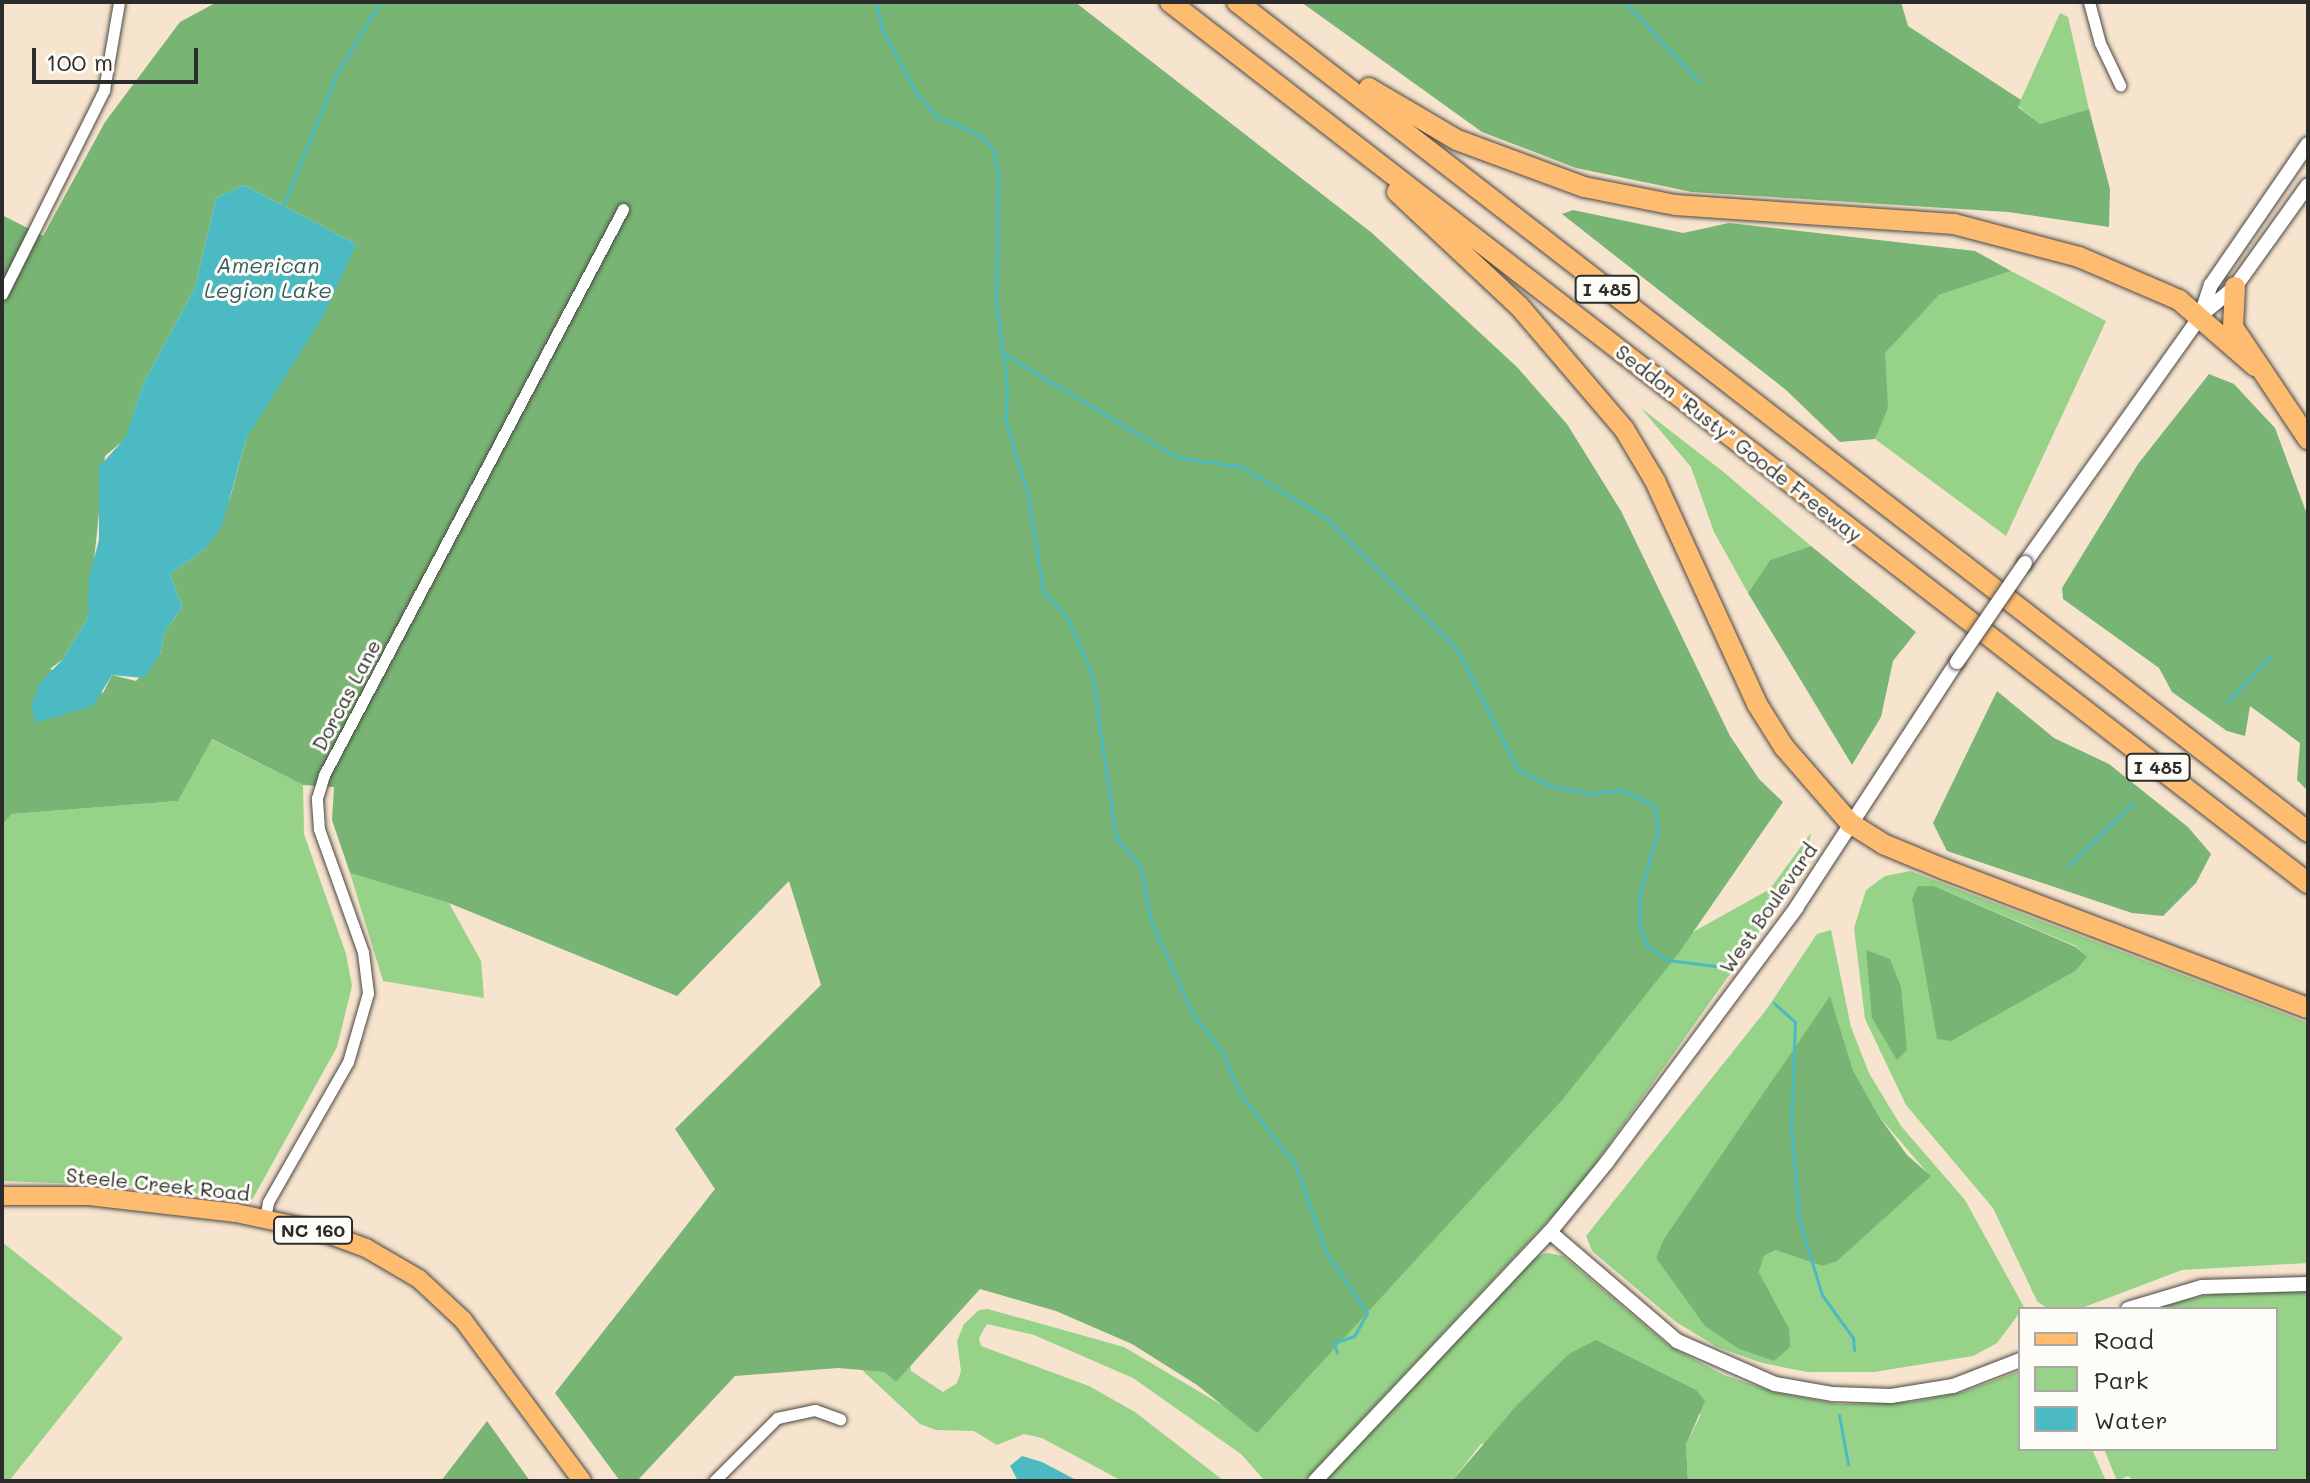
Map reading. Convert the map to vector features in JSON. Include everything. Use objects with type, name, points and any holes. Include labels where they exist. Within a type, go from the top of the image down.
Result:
[{"type":"highway","name":"Seddon \"Rusty\" Goode Freeway","points":[[1170,2],[2308,883]]},
{"type":"highway","name":"Seddon \"Rusty\" Goode Freeway","points":[[1238,2],[2308,832]]},
{"type":"highway","points":[[1238,2],[1410,116],[1515,165],[1584,187],[1675,205],[1875,216],[1990,231],[2111,268],[2201,315],[2220,340],[2255,366]]},
{"type":"highway","points":[[1332,127],[1519,306],[1624,429],[1655,481],[1757,704],[1784,747],[1850,823],[1908,855],[2308,1008]]},
{"type":"highway","points":[[2235,287],[2233,327],[2255,366],[2308,439]]},
{"type":"main road","name":"Steele Creek Road","points":[[2,1196],[89,1196],[265,1218],[366,1248],[442,1298],[582,1481]]},
{"type":"street","points":[[2,294],[104,90],[119,2]]},
{"type":"street","points":[[2089,2],[2100,43],[2120,85]]},
{"type":"street","name":"West Boulevard","points":[[2201,315],[2211,285],[2308,144]]},
{"type":"street","name":"West Boulevard","points":[[1315,1481],[1550,1232],[1796,908],[1957,662],[2201,315],[2235,287],[2308,185]]},
{"type":"street","name":"Dorcas Lane","points":[[265,1218],[268,1202],[348,1062],[368,993],[363,952],[319,829],[317,798],[324,775],[623,209]]},
{"type":"street","points":[[1550,1232],[1668,1335],[1722,1365],[1775,1384],[1833,1394],[1891,1396],[1953,1386],[2018,1361]]},
{"type":"street","points":[[2135,1307],[2202,1287],[2308,1284]]},
{"type":"street","points":[[714,1481],[777,1418],[815,1410],[840,1419]]},
{"type":"green space","points":[[217,2],[1075,2],[1372,233],[1517,367],[1567,424],[1621,511],[1730,736],[1759,779],[1783,802],[1678,954],[1563,1099],[1257,1433],[1197,1385],[1132,1344],[1056,1311],[980,1289],[896,1382],[885,1372],[838,1368],[735,1376],[637,1481],[620,1481],[555,1393],[715,1189],[675,1129],[821,985],[789,881],[677,996],[449,903],[350,873],[332,820],[334,787],[303,785],[212,739],[178,801],[12,814],[2,825],[2,215],[43,236],[105,122],[180,22]],"holes":[[[244,185],[356,244],[246,439],[230,498],[205,549],[170,574],[182,607],[164,633],[160,654],[136,681],[112,675],[103,693],[50,669],[63,659],[88,617],[105,456],[125,439],[144,382],[195,288],[216,198]]]},
{"type":"green space","points":[[1301,2],[1901,2],[1908,26],[2021,100],[2018,107],[2040,124],[2089,109],[2110,189],[2109,227],[2008,212],[1692,192],[1576,168],[1482,132]]},
{"type":"green space","points":[[2060,13],[2068,17],[2089,109],[2040,124],[2018,106]]},
{"type":"green space","points":[[1573,210],[1683,233],[1729,223],[1975,251],[2011,271],[1939,295],[1885,353],[1888,408],[1875,439],[1840,442],[1786,390],[1562,214]]},
{"type":"green space","points":[[2011,271],[2106,321],[2006,536],[1875,439],[1887,408],[1884,353],[1939,295]]},
{"type":"green space","points":[[2209,374],[2234,384],[2275,428],[2308,517],[2308,791],[2297,780],[2300,743],[2250,706],[2245,736],[2227,731],[2172,692],[2159,668],[2063,599],[2062,588],[2138,464]]},
{"type":"green space","points":[[1641,408],[1811,546],[1770,560],[1748,593],[1714,532],[1691,467]]},
{"type":"green space","points":[[1811,546],[1916,632],[1893,661],[1881,717],[1852,765],[1748,593],[1770,560]]},
{"type":"green space","points":[[1997,691],[2054,738],[2109,764],[2188,827],[2211,854],[2196,883],[2163,916],[2132,913],[1947,851],[1933,823]]},
{"type":"green space","points":[[211,739],[303,785],[304,834],[346,954],[352,986],[337,1047],[252,1200],[141,1186],[2,1181],[2,825],[12,814],[178,801]]},
{"type":"green space","points":[[1811,833],[1805,862],[1752,943],[1576,1191],[1304,1481],[1265,1481],[1241,1454],[1133,1378],[1034,1335],[987,1324],[979,1338],[981,1346],[1089,1386],[1135,1412],[1224,1481],[1122,1481],[1042,1438],[1024,1434],[997,1445],[974,1431],[936,1430],[920,1424],[863,1371],[904,1301],[911,1371],[943,1392],[957,1383],[961,1371],[957,1341],[964,1324],[979,1310],[988,1309],[1124,1347],[1254,1424],[1693,932],[1770,889]]},
{"type":"green space","points":[[1910,871],[2308,1023],[2308,1263],[2182,1270],[2084,1307],[2045,1307],[2037,1301],[1993,1208],[1906,1105],[1865,1019],[1854,928],[1866,890],[1885,876]],"holes":[[[1934,886],[2076,946],[2086,957]]]},
{"type":"green space","points":[[350,873],[449,903],[481,961],[484,998],[383,981]]},
{"type":"green space","points":[[1918,886],[1934,886],[2076,947],[2087,957],[2075,971],[1951,1041],[1937,1039],[1912,899]]},
{"type":"green space","points":[[1831,930],[1851,1027],[1869,1073],[1901,1126],[1965,1200],[2024,1307],[2018,1307],[2018,1315],[1997,1343],[1973,1356],[1874,1372],[1807,1372],[1762,1363],[1717,1347],[1676,1322],[1592,1251],[1586,1236],[1766,1010],[1817,934]],"holes":[[[1830,997],[1853,1070],[1878,1115],[1930,1176],[1764,1256],[1759,1272],[1789,1328],[1656,1258],[1663,1240]]]},
{"type":"green space","points":[[1866,950],[1890,959],[1901,987],[1907,1050],[1897,1060],[1872,1018]]},
{"type":"green space","points":[[1830,996],[1853,1070],[1878,1115],[1907,1155],[1931,1176],[1837,1261],[1823,1266],[1776,1250],[1764,1256],[1759,1272],[1789,1328],[1790,1347],[1774,1361],[1739,1349],[1705,1326],[1656,1258],[1663,1240]]},
{"type":"green space","points":[[2,1242],[123,1338],[9,1481],[2,1481]]},
{"type":"green space","points":[[1547,1253],[1563,1256],[1669,1346],[1724,1375],[1777,1393],[1839,1404],[1912,1402],[1963,1392],[2018,1372],[2018,1451],[2093,1451],[2106,1481],[1688,1481],[1686,1445],[1701,1414],[1481,1444],[1452,1481],[1325,1481],[1533,1258]]},
{"type":"green space","points":[[2224,1291],[2308,1291],[2308,1481],[2134,1481],[2128,1476],[2117,1481],[2105,1451],[2278,1451],[2278,1307],[2157,1307]]},
{"type":"green space","points":[[1596,1340],[1696,1390],[1705,1401],[1686,1445],[1688,1481],[1452,1481],[1517,1405],[1569,1354]]},
{"type":"green space","points":[[487,1421],[530,1481],[441,1481]]},
{"type":"water","name":"American Legion Lake","points":[[244,185],[356,244],[353,252],[322,318],[246,439],[222,526],[205,549],[170,574],[182,607],[164,633],[160,654],[144,678],[112,675],[93,706],[35,723],[31,706],[40,683],[63,659],[88,617],[89,578],[99,540],[99,467],[125,438],[144,382],[195,288],[216,198]]},
{"type":"water","points":[[1022,1456],[1042,1462],[1078,1481],[1018,1481],[1010,1466]]},
{"type":"waterway","points":[[283,206],[337,73],[380,2]]},
{"type":"waterway","points":[[876,2],[882,29],[917,94],[936,116],[978,134],[993,149],[998,175],[996,305],[1007,383],[1006,423],[1028,495],[1043,591],[1068,619],[1092,675],[1116,838],[1140,865],[1151,921],[1193,1014],[1222,1051],[1240,1094],[1295,1164],[1326,1252],[1367,1313],[1354,1336],[1334,1343],[1337,1353]]},
{"type":"waterway","points":[[1625,2],[1700,83]]},
{"type":"waterway","points":[[1004,354],[1176,457],[1242,467],[1327,519],[1457,649],[1518,769],[1550,786],[1593,794],[1623,790],[1654,806],[1658,831],[1639,895],[1639,924],[1647,946],[1667,960],[1716,966]]},
{"type":"waterway","points":[[2227,702],[2271,656]]},
{"type":"waterway","points":[[2068,866],[2133,803]]},
{"type":"waterway","points":[[1774,1003],[1795,1022],[1791,1126],[1799,1219],[1822,1295],[1853,1338],[1854,1350]]},
{"type":"waterway","points":[[1839,1415],[1848,1464]]}]
